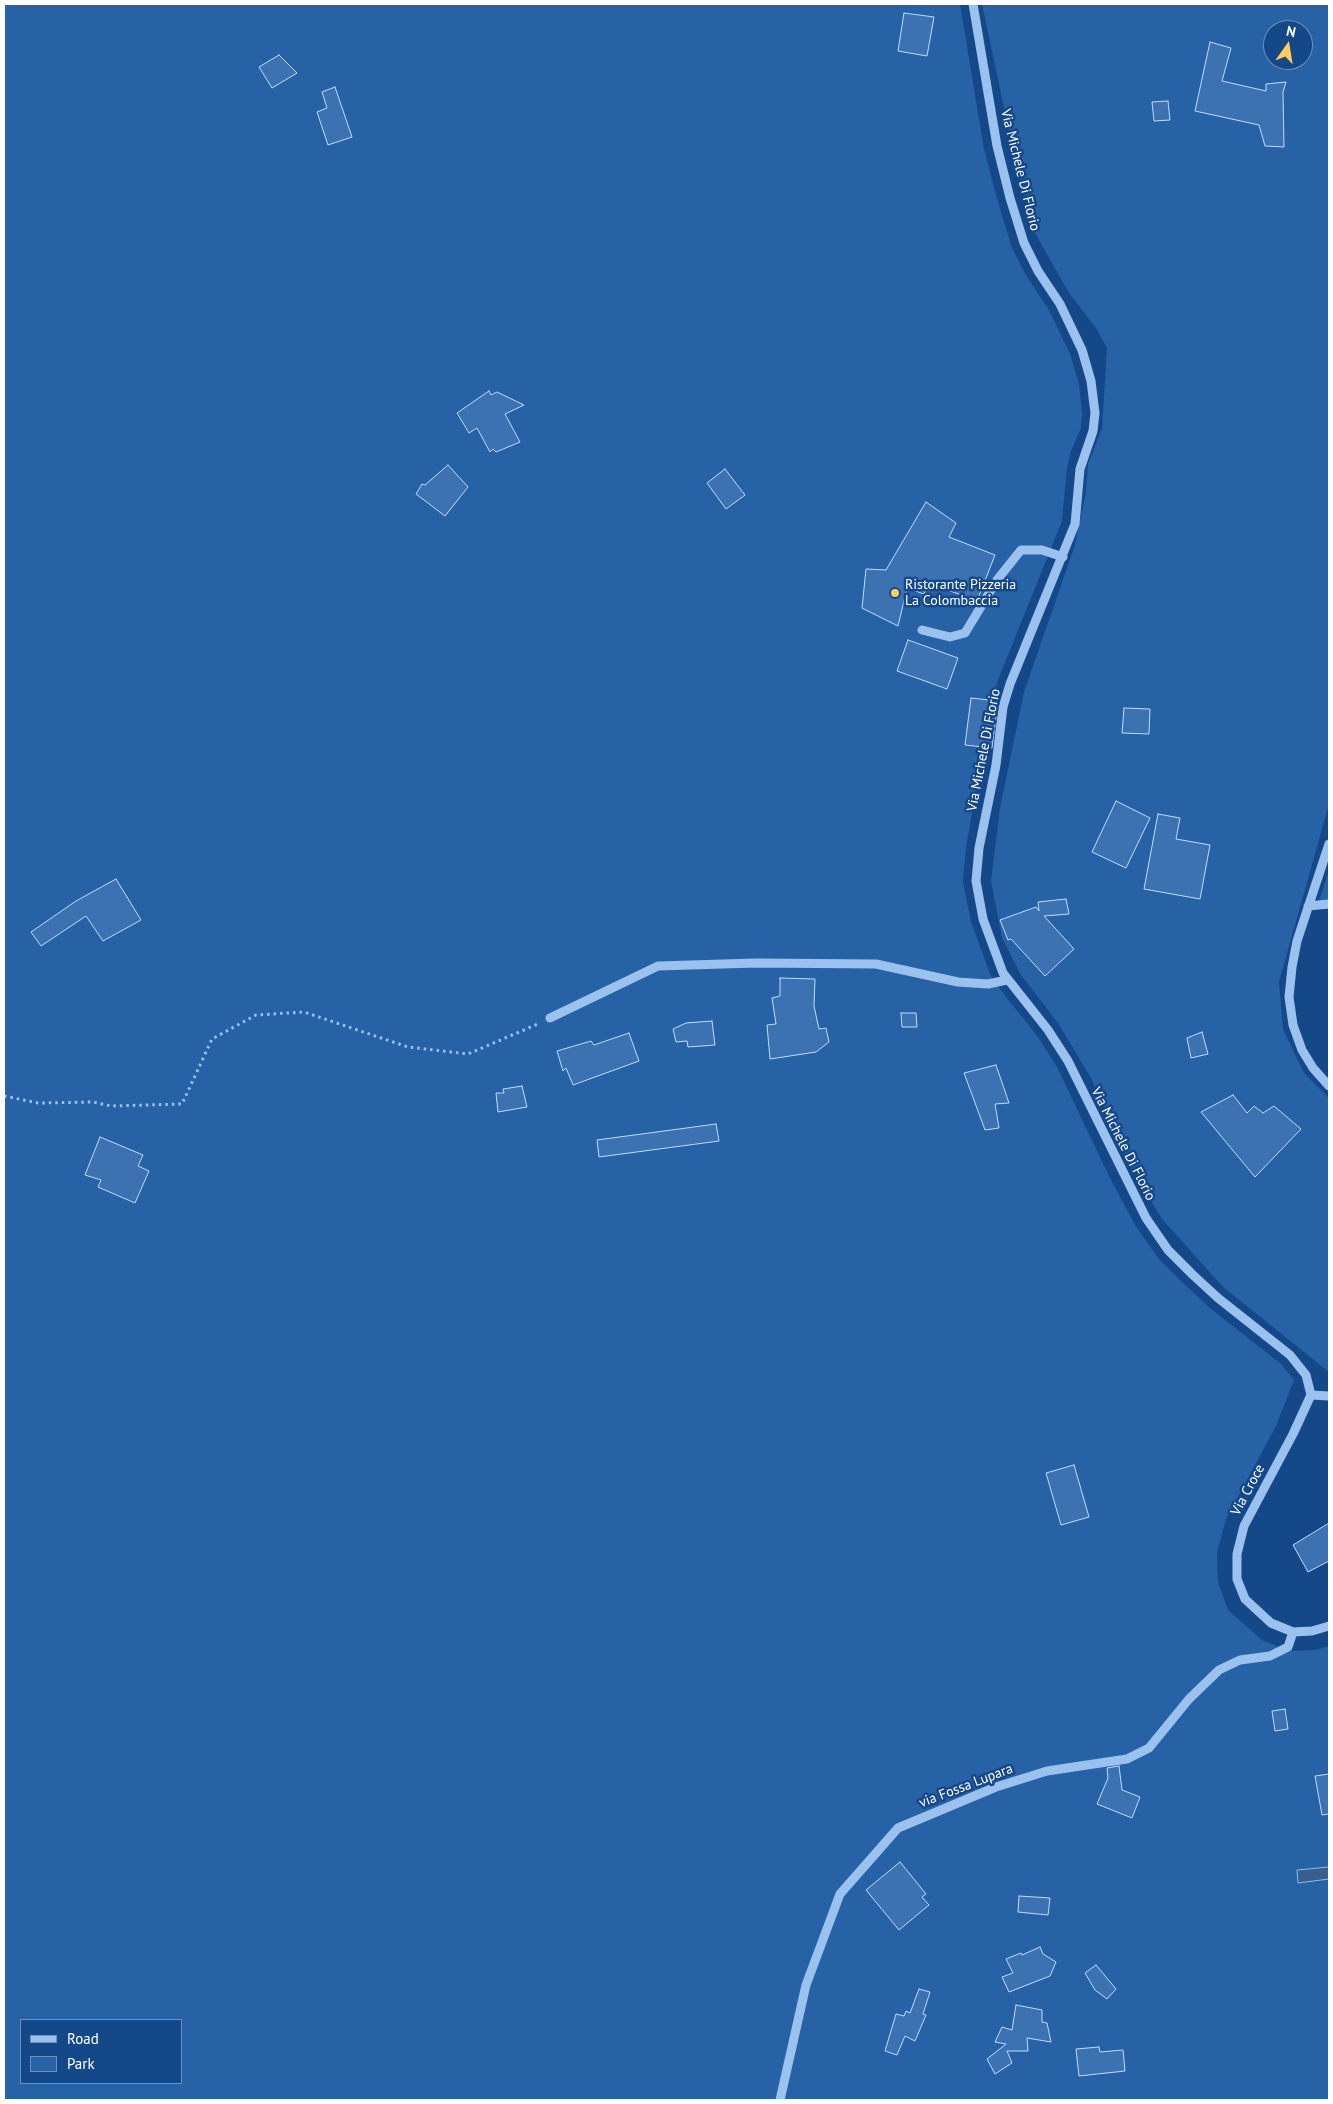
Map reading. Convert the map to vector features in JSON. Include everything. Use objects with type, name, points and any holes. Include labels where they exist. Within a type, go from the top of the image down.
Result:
[{"type":"street","name":"Via Michele Di Florio","points":[[973,4],[997,146],[1010,198],[1024,243],[1038,271],[1064,312],[1082,350],[1091,381],[1095,413],[1093,431],[1083,455],[1075,524],[1010,684],[1003,707],[996,765],[979,848],[976,881],[983,919],[993,949],[1007,980],[1048,1030],[1068,1062],[1120,1170],[1146,1218],[1168,1250],[1218,1298],[1290,1355],[1306,1374],[1311,1394]]},
{"type":"street","points":[[922,630],[950,637],[965,633],[998,580],[1021,550],[1042,550],[1062,557]]},
{"type":"street","points":[[1329,844],[1308,906],[1294,958],[1290,997],[1293,1025],[1302,1050],[1313,1068],[1329,1086]]},
{"type":"street","points":[[1308,906],[1329,904]]},
{"type":"street","points":[[550,1018],[658,966],[876,964],[958,982],[988,984],[1007,980]]},
{"type":"street","points":[[1311,1394],[1329,1396]]},
{"type":"street","name":"Via Croce","points":[[1293,1632],[1272,1623],[1245,1599],[1238,1579],[1237,1554],[1244,1526],[1293,1434],[1311,1394]]},
{"type":"street","points":[[1293,1632],[1312,1631],[1329,1626]]},
{"type":"street","name":"via Fossa Lupara","points":[[780,2100],[806,1985],[840,1894],[898,1828],[996,1787],[1047,1772],[1127,1759],[1149,1748],[1189,1699],[1219,1670],[1240,1660],[1270,1656],[1288,1646],[1293,1632]]},
{"type":"path","points":[[4,1096],[38,1103],[92,1102],[111,1106],[182,1104],[212,1039],[256,1016],[304,1012],[408,1047],[468,1054],[550,1018]]},
{"type":"green space","points":[[4,4],[960,4],[984,149],[998,202],[1012,248],[1027,277],[1049,310],[1070,354],[1079,384],[1082,413],[1081,428],[1071,451],[1067,467],[1062,521],[998,680],[991,705],[966,847],[963,882],[971,922],[992,979],[1038,1037],[1057,1067],[1109,1176],[1135,1225],[1158,1258],[1185,1285],[1210,1308],[1281,1364],[1294,1380],[1276,1426],[1226,1519],[1217,1552],[1218,1582],[1228,1610],[1262,1640],[1289,1651],[1315,1650],[1329,1646],[1329,2100],[4,2100]]},
{"type":"green space","points":[[982,4],[1329,4],[1329,804],[1279,982],[1283,1029],[1304,1073],[1329,1098],[1329,1372],[1223,1287],[1162,1219],[1128,1162],[1091,1078],[1058,1023],[1021,975],[1002,938],[991,881],[1000,808],[1024,692],[1075,545],[1086,492],[1088,464],[1102,429],[1107,348],[1096,328],[1069,293],[1035,233],[1014,155]]},
{"type":"green space","points":[[1329,871],[1329,909],[1316,909]]},
{"type":"shaded area","points":[[1329,1867],[1329,1879],[1298,1883],[1297,1870]]},
{"type":"building","points":[[904,13],[934,17],[927,56],[898,51]]},
{"type":"building","points":[[1210,42],[1231,48],[1222,81],[1266,91],[1266,84],[1286,82],[1283,92],[1284,147],[1265,146],[1259,125],[1195,111]]},
{"type":"building","points":[[279,55],[297,73],[272,88],[259,67]]},
{"type":"building","points":[[335,87],[352,137],[328,145],[317,112],[327,108],[322,92]]},
{"type":"building","points":[[1168,101],[1170,120],[1154,121],[1152,102]]},
{"type":"building","points":[[489,391],[491,395],[497,392],[524,405],[505,414],[520,442],[496,452],[493,449],[490,452],[477,428],[469,433],[457,413]]},
{"type":"building","points":[[448,465],[468,487],[445,516],[416,494],[422,484],[425,485]]},
{"type":"building","points":[[725,469],[745,495],[726,509],[707,483]]},
{"type":"building","points":[[926,502],[956,523],[949,537],[995,555],[977,601],[929,583],[924,594],[907,588],[898,626],[862,608],[866,569],[886,570]]},
{"type":"building","points":[[908,640],[958,658],[947,689],[897,671]]},
{"type":"building","points":[[971,698],[998,701],[992,748],[965,745]]},
{"type":"building","points":[[1124,708],[1150,709],[1149,734],[1122,733]]},
{"type":"building","points":[[1116,801],[1150,818],[1126,868],[1092,852]]},
{"type":"building","points":[[1158,814],[1180,818],[1176,839],[1210,845],[1200,899],[1144,889]]},
{"type":"building","points":[[116,879],[141,920],[103,941],[86,916],[41,946],[31,932],[76,901]]},
{"type":"building","points":[[1066,899],[1069,914],[1044,916],[1074,949],[1045,976],[1011,939],[1008,940],[1000,920],[1036,907],[1039,911],[1038,902]]},
{"type":"building","points":[[780,978],[815,979],[814,1006],[819,1029],[826,1028],[829,1042],[816,1052],[770,1059],[767,1025],[776,1024],[772,998],[780,996]]},
{"type":"building","points":[[901,1013],[916,1013],[917,1027],[902,1027]]},
{"type":"building","points":[[712,1021],[715,1045],[688,1047],[687,1041],[676,1042],[673,1029],[686,1023]]},
{"type":"building","points":[[1202,1032],[1208,1054],[1191,1058],[1187,1038]]},
{"type":"building","points":[[629,1033],[639,1061],[573,1085],[566,1068],[563,1071],[557,1051],[591,1041],[594,1045]]},
{"type":"building","points":[[996,1065],[1009,1103],[995,1104],[999,1128],[985,1130],[964,1073]]},
{"type":"building","points":[[522,1086],[527,1107],[498,1112],[496,1093],[504,1093],[503,1089]]},
{"type":"building","points":[[1233,1095],[1247,1113],[1254,1106],[1263,1113],[1274,1106],[1301,1129],[1255,1177],[1201,1112]]},
{"type":"building","points":[[716,1124],[719,1141],[599,1157],[597,1140]]},
{"type":"building","points":[[100,1137],[143,1155],[138,1166],[149,1171],[135,1203],[98,1187],[101,1180],[85,1175]]},
{"type":"building","points":[[1074,1465],[1089,1517],[1061,1525],[1046,1473]]},
{"type":"building","points":[[1329,1523],[1329,1561],[1308,1572],[1293,1545]]},
{"type":"building","points":[[1285,1709],[1288,1729],[1275,1731],[1272,1711]]},
{"type":"building","points":[[1119,1766],[1122,1790],[1140,1797],[1132,1818],[1097,1804],[1108,1778],[1107,1768]]},
{"type":"building","points":[[1329,1774],[1329,1814],[1322,1815],[1315,1776]]},
{"type":"building","points":[[900,1862],[926,1894],[922,1897],[929,1905],[899,1930],[866,1890]]},
{"type":"building","points":[[1019,1896],[1050,1898],[1048,1915],[1018,1912]]},
{"type":"building","points":[[1040,1947],[1043,1954],[1056,1962],[1050,1976],[1009,1992],[1002,1977],[1013,1973],[1006,1959],[1021,1953],[1022,1955]]},
{"type":"building","points":[[1096,1965],[1116,1989],[1107,1999],[1095,1990],[1085,1973]]},
{"type":"building","points":[[919,1989],[930,1992],[923,2014],[926,2015],[915,2041],[905,2036],[897,2055],[885,2051],[896,2014],[904,2016],[906,2011],[910,2013]]},
{"type":"building","points":[[1016,2005],[1042,2010],[1042,2022],[1047,2023],[1051,2042],[1027,2038],[1028,2051],[1007,2051],[1012,2063],[995,2074],[987,2059],[1006,2044],[995,2042],[1002,2027],[1012,2030]]},
{"type":"building","points":[[1099,2047],[1100,2052],[1123,2050],[1125,2071],[1079,2076],[1076,2049]]},
{"type":"place","name":"Ristorante Pizzeria La Colombaccia","points":[[895,593]]}]
